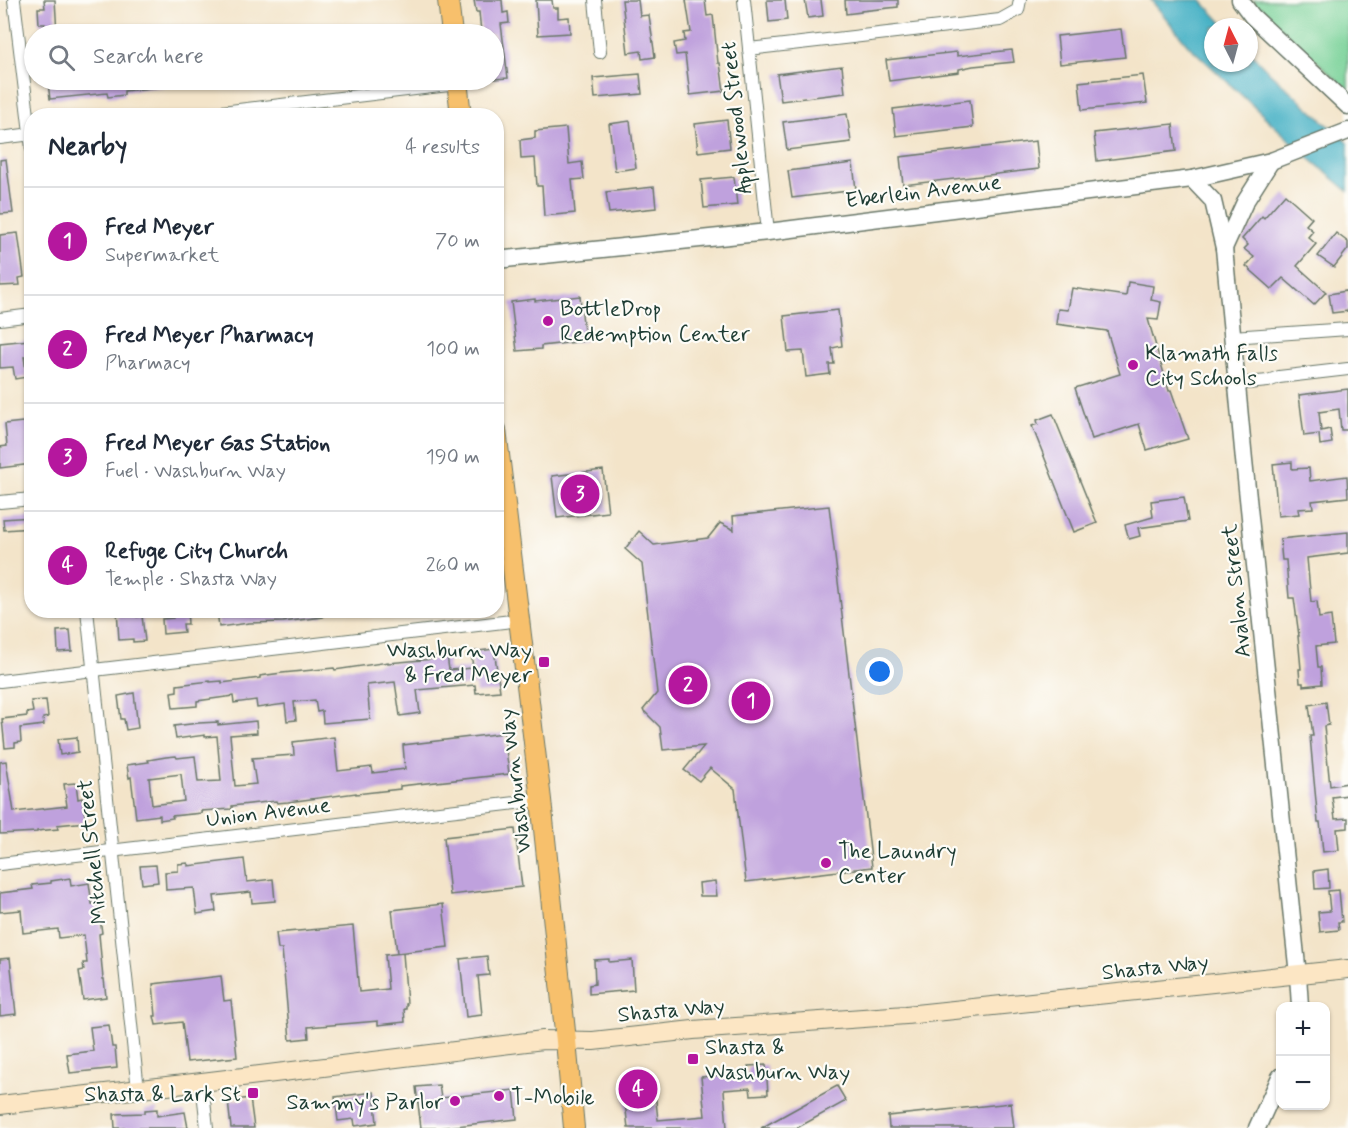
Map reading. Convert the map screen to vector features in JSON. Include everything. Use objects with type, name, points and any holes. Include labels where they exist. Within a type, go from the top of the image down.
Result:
[{"type":"main road","points":[[448,0],[451,24]]},
{"type":"main road","points":[[458,90],[460,108]]},
{"type":"main road","name":"Washburn Way","points":[[504,493],[541,800],[574,1128]]},
{"type":"main road","name":"Shasta Way","points":[[0,1105],[543,1040],[593,1041],[693,1030],[906,1015],[1348,969]]},
{"type":"street","points":[[14,0],[24,79]]},
{"type":"street","points":[[595,0],[600,52]]},
{"type":"street","name":"Applewood Street","points":[[744,0],[768,232]]},
{"type":"street","points":[[749,49],[1000,20],[1018,10],[1020,0]]},
{"type":"street","points":[[1240,0],[1252,16],[1348,106]]},
{"type":"street","points":[[25,90],[28,108]]},
{"type":"street","points":[[251,108],[394,90]]},
{"type":"street","name":"Eberlein Avenue","points":[[504,259],[768,232],[1192,179],[1271,161],[1347,132]]},
{"type":"street","points":[[0,138],[24,135]]},
{"type":"street","points":[[1224,248],[1245,202],[1271,161]]},
{"type":"street","name":"Avalon Street","points":[[1192,179],[1213,201],[1224,248],[1300,1002]]},
{"type":"street","points":[[0,319],[24,316]]},
{"type":"street","points":[[1232,337],[1348,329]]},
{"type":"street","points":[[1237,384],[1268,381],[1279,376],[1348,369]]},
{"type":"street","points":[[0,502],[24,500]]},
{"type":"street","name":"Mitchell Street","points":[[88,618],[138,1090]]},
{"type":"street","points":[[0,681],[520,620]]},
{"type":"street","name":"Union Avenue","points":[[0,864],[541,800]]},
{"type":"street","points":[[202,1082],[207,1128]]},
{"type":"street","points":[[1257,1128],[1276,1088]]},
{"type":"green space","points":[[1253,0],[1348,0],[1348,90],[1257,6]]},
{"type":"water","points":[[1151,0],[1201,0],[1218,18],[1204,18],[1204,60],[1188,45]]},
{"type":"water","points":[[1258,60],[1348,143],[1348,191],[1310,159],[1217,72],[1258,72]]},
{"type":"building","points":[[44,0],[55,0],[56,24],[39,24],[38,8],[45,8]]},
{"type":"building","points":[[474,0],[502,0],[503,13],[508,12],[509,23],[480,24],[479,12],[476,12]]},
{"type":"building","points":[[536,0],[552,0],[553,8],[558,8],[558,18],[569,17],[570,33],[538,35]]},
{"type":"building","points":[[622,0],[638,0],[640,16],[649,15],[655,57],[642,59],[641,51],[628,53]]},
{"type":"building","points":[[686,0],[705,0],[707,16],[713,15],[718,63],[720,63],[724,91],[690,95],[685,54],[676,55],[674,43],[685,41],[684,33],[691,32]]},
{"type":"building","points":[[767,0],[785,0],[787,20],[769,22]]},
{"type":"building","points":[[805,0],[821,0],[823,16],[808,18]]},
{"type":"building","points":[[845,0],[898,0],[898,7],[846,14]]},
{"type":"building","points":[[1121,29],[1125,57],[1060,64],[1057,36]]},
{"type":"building","points":[[504,47],[508,78],[504,78]]},
{"type":"building","points":[[1012,50],[1014,62],[973,66],[959,69],[959,72],[889,81],[886,60],[957,52],[957,56]]},
{"type":"building","points":[[842,66],[845,93],[781,101],[777,74]]},
{"type":"building","points":[[640,74],[642,94],[595,98],[593,78]]},
{"type":"building","points":[[1143,75],[1147,103],[1082,110],[1079,82]]},
{"type":"building","points":[[49,90],[133,90],[124,91],[124,95],[108,97],[107,93],[50,99]]},
{"type":"building","points":[[970,100],[973,127],[896,136],[893,109]]},
{"type":"building","points":[[847,114],[851,142],[787,150],[783,122]]},
{"type":"building","points":[[727,120],[730,148],[698,152],[695,124]]},
{"type":"building","points":[[630,121],[636,168],[615,171],[609,124]]},
{"type":"building","points":[[1173,124],[1176,151],[1097,161],[1094,133]]},
{"type":"building","points":[[566,128],[569,164],[582,162],[584,179],[572,180],[575,213],[544,216],[542,186],[537,186],[535,158],[521,159],[520,140],[535,138],[535,131]]},
{"type":"building","points":[[1036,141],[1039,169],[903,185],[900,157]]},
{"type":"building","points":[[6,159],[13,213],[0,214],[0,160]]},
{"type":"building","points":[[853,163],[856,190],[792,198],[788,171]]},
{"type":"building","points":[[734,177],[737,205],[704,208],[701,180]]},
{"type":"building","points":[[654,187],[656,208],[609,213],[606,192]]},
{"type":"building","points":[[1285,194],[1312,218],[1306,225],[1313,231],[1308,237],[1316,244],[1297,266],[1326,292],[1314,305],[1283,278],[1272,289],[1246,266],[1254,257],[1244,249],[1248,245],[1242,239]]},
{"type":"building","points":[[18,233],[24,277],[19,278],[20,285],[0,286],[0,235]]},
{"type":"building","points":[[1336,233],[1348,242],[1348,249],[1334,267],[1318,256]]},
{"type":"building","name":"Klamath Falls City Schools","points":[[1128,282],[1153,286],[1151,300],[1161,302],[1158,320],[1148,319],[1169,391],[1171,390],[1188,439],[1147,450],[1139,424],[1092,439],[1075,388],[1120,374],[1107,331],[1056,324],[1058,309],[1068,310],[1072,288],[1126,296]]},
{"type":"building","points":[[1346,291],[1348,311],[1332,313],[1329,294]]},
{"type":"building","name":"BottleDrop Redemption Center","points":[[580,296],[585,341],[517,351],[511,302]]},
{"type":"building","points":[[838,310],[842,346],[832,348],[834,364],[829,364],[830,374],[806,377],[803,351],[788,352],[784,316]]},
{"type":"building","points":[[24,341],[24,378],[15,379],[13,367],[0,368],[0,343]]},
{"type":"building","points":[[1348,389],[1348,430],[1341,430],[1339,409],[1319,412],[1321,431],[1330,429],[1332,443],[1320,445],[1319,434],[1304,436],[1299,395]]},
{"type":"building","points":[[1053,414],[1097,523],[1074,532],[1032,426],[1038,424],[1037,420]]},
{"type":"building","points":[[24,422],[24,465],[0,468],[0,447],[7,446],[5,424]]},
{"type":"building","points":[[1292,462],[1292,469],[1309,468],[1310,481],[1347,476],[1348,497],[1312,501],[1313,508],[1298,509],[1299,514],[1278,516],[1273,464]]},
{"type":"building","points":[[603,470],[608,512],[557,518],[552,476]]},
{"type":"building","points":[[1184,497],[1188,521],[1138,528],[1140,536],[1129,539],[1125,525],[1153,517],[1151,501]]},
{"type":"building","points":[[829,506],[872,867],[746,882],[735,789],[710,768],[699,781],[684,770],[704,746],[663,750],[660,727],[643,710],[657,693],[642,564],[625,549],[639,531],[654,545],[708,538],[720,523],[734,530],[733,516]]},
{"type":"building","points":[[24,518],[24,529],[4,530],[3,519]]},
{"type":"building","points":[[1348,532],[1348,553],[1307,558],[1311,602],[1317,601],[1319,618],[1331,616],[1334,644],[1316,646],[1322,684],[1303,686],[1303,683],[1300,683],[1299,636],[1294,598],[1289,598],[1286,560],[1282,560],[1280,539]]},
{"type":"building","points":[[118,618],[142,618],[145,641],[119,640]]},
{"type":"building","points":[[188,618],[188,624],[183,624],[184,632],[163,634],[162,619]]},
{"type":"building","points":[[218,618],[315,618],[249,623],[219,627]]},
{"type":"building","points":[[70,630],[72,651],[58,652],[57,631]]},
{"type":"building","points":[[494,649],[500,691],[476,693],[475,685],[417,690],[420,713],[400,716],[395,682],[367,685],[370,719],[323,723],[322,711],[317,712],[315,700],[294,702],[296,720],[287,721],[285,704],[257,708],[256,700],[234,703],[233,696],[197,701],[197,706],[173,708],[171,692],[177,691],[177,685],[210,681],[222,681],[222,683],[282,673],[334,668],[335,670],[388,662],[433,659],[433,656],[447,655],[449,670],[473,668],[471,652]]},
{"type":"building","points":[[134,693],[138,728],[126,730],[124,719],[121,719],[118,696]]},
{"type":"building","points":[[46,700],[48,717],[43,718],[44,725],[20,728],[21,742],[15,743],[15,747],[5,748],[2,719],[27,716],[27,713],[33,712],[31,701]]},
{"type":"building","points":[[1326,702],[1329,725],[1324,726],[1330,786],[1348,783],[1348,795],[1332,797],[1335,819],[1348,818],[1348,828],[1337,829],[1339,850],[1323,852],[1313,770],[1310,736],[1313,736],[1309,705]]},
{"type":"building","points":[[256,721],[257,733],[230,735],[235,786],[256,784],[252,758],[294,755],[293,742],[334,737],[338,771],[372,767],[373,773],[405,769],[403,745],[504,733],[509,774],[288,802],[277,803],[276,801],[232,806],[232,809],[201,811],[202,813],[172,816],[173,818],[160,820],[160,815],[136,818],[131,777],[129,778],[127,765],[166,757],[195,756],[198,782],[221,781],[217,736],[205,737],[205,735],[176,739],[174,726],[218,722],[218,725]],"holes":[[[181,774],[184,801],[152,805],[149,778]]]},
{"type":"building","points":[[77,737],[78,752],[60,755],[58,739]]},
{"type":"building","points":[[6,761],[14,812],[67,806],[64,784],[76,783],[78,799],[82,798],[86,822],[57,825],[58,829],[37,832],[0,834],[0,762]]},
{"type":"building","points":[[515,829],[522,887],[450,895],[444,837]]},
{"type":"building","points":[[244,859],[247,882],[273,879],[275,901],[252,903],[251,892],[214,896],[216,911],[197,914],[194,888],[166,890],[165,872],[178,871],[178,864],[188,863],[188,866]]},
{"type":"building","points":[[156,865],[158,882],[142,884],[140,866]]},
{"type":"building","points":[[1328,869],[1329,888],[1315,889],[1314,871]]},
{"type":"building","points":[[70,878],[71,886],[89,883],[92,904],[98,904],[106,997],[83,1000],[79,971],[84,970],[83,963],[87,963],[84,935],[59,938],[58,929],[23,933],[21,910],[0,912],[0,893],[33,889],[32,885]]},
{"type":"building","points":[[715,881],[717,896],[700,896],[699,883]]},
{"type":"building","points":[[1339,890],[1342,922],[1338,922],[1339,930],[1320,932],[1318,912],[1330,911],[1328,891]]},
{"type":"building","points":[[443,904],[448,947],[397,953],[392,910]]},
{"type":"building","points":[[353,926],[359,992],[388,989],[385,955],[403,953],[407,1004],[404,1009],[405,1022],[378,1025],[378,1021],[308,1027],[309,1038],[290,1040],[282,949],[278,949],[276,933]]},
{"type":"building","points":[[487,956],[489,975],[478,976],[482,1015],[466,1017],[460,959]]},
{"type":"building","points":[[10,958],[16,1014],[0,1016],[0,959]]},
{"type":"building","points":[[609,959],[609,962],[632,960],[634,990],[589,994],[589,985],[595,984],[594,960]]},
{"type":"building","points":[[221,976],[224,1001],[231,1000],[237,1057],[187,1062],[182,1022],[156,1025],[153,984]]},
{"type":"building","points":[[109,1025],[112,1047],[115,1047],[117,1068],[70,1073],[67,1054],[93,1051],[90,1027]]},
{"type":"building","points":[[766,1065],[768,1094],[751,1095],[750,1088],[724,1090],[727,1128],[628,1128],[623,1085],[654,1082],[658,1120],[705,1116],[701,1077],[748,1075],[748,1066]]},
{"type":"building","points":[[439,1085],[441,1098],[514,1090],[517,1119],[421,1128],[416,1087]]},
{"type":"building","points":[[837,1086],[846,1101],[797,1128],[761,1128]]},
{"type":"building","points":[[374,1092],[377,1123],[355,1126],[354,1119],[338,1121],[335,1097]]},
{"type":"building","points":[[250,1098],[254,1128],[231,1128],[228,1101]]},
{"type":"building","points":[[1011,1103],[1014,1128],[889,1128],[888,1116]]},
{"type":"building","points":[[157,1109],[157,1116],[185,1112],[188,1128],[115,1128],[114,1114],[145,1113],[145,1110]]},
{"type":"place","name":"BottleDrop Redemption Center","points":[[548,321]]},
{"type":"place","name":"Klamath Falls City Schools","points":[[1133,365]]},
{"type":"place","name":"Fred Meyer Gas Station","points":[[580,494]]},
{"type":"place","name":"Washburn Way & Fred Meyer","points":[[544,662]]},
{"type":"place","name":"Fred Meyer Pharmacy","points":[[688,685]]},
{"type":"place","name":"Fred Meyer","points":[[751,701]]},
{"type":"place","name":"The Laundry Center","points":[[826,863]]},
{"type":"place","name":"Shasta & Washburn Way","points":[[693,1059]]},
{"type":"place","name":"Refuge City Church","points":[[638,1089]]},
{"type":"place","name":"Shasta & Lark St","points":[[253,1093]]},
{"type":"place","name":"T-Mobile","points":[[499,1096]]},
{"type":"place","name":"Sammy's Parlor","points":[[455,1101]]}]
